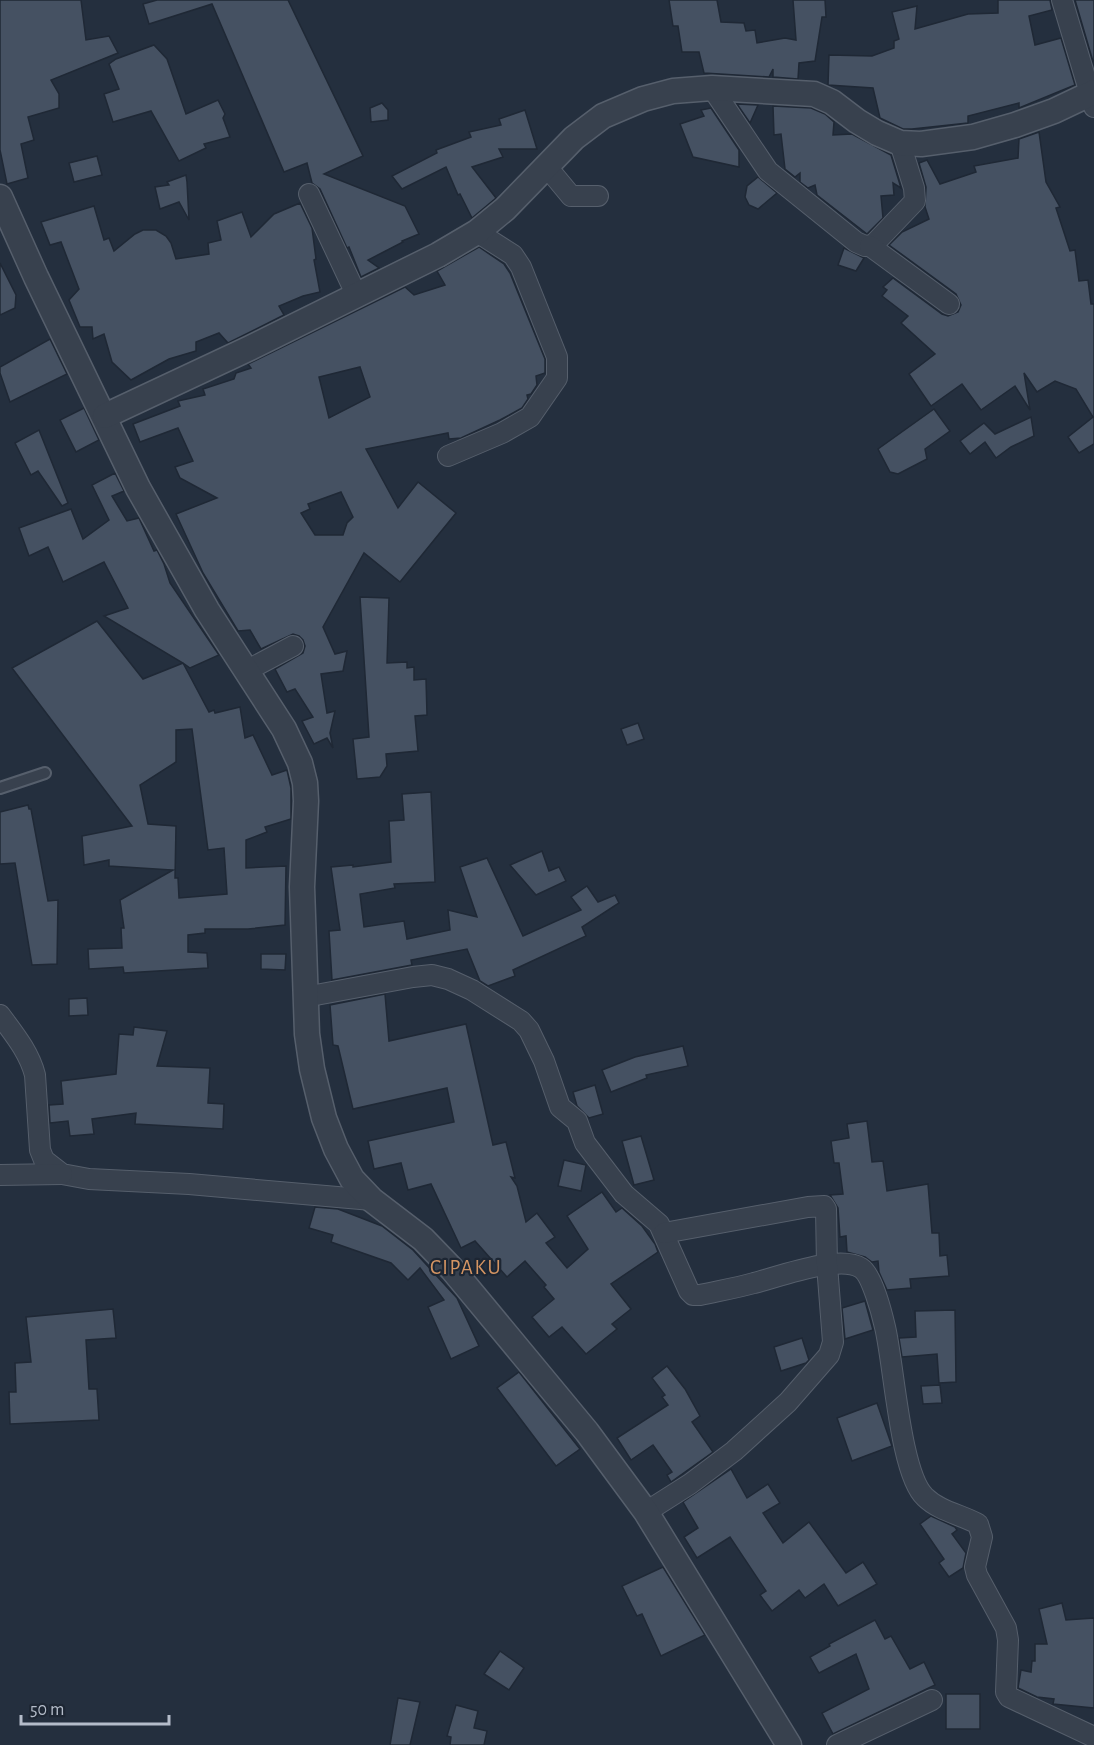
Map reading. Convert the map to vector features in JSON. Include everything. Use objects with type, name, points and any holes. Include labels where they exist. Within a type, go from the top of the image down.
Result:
[{"type":"street","points":[[105,416],[250,348],[438,255],[477,232],[506,209],[574,138],[603,116],[644,99],[673,91],[712,88],[824,97],[857,121],[900,143],[921,144],[973,137],[1093,98],[1062,0]]},
{"type":"street","points":[[712,88],[768,171],[856,242],[870,246],[949,304]]},
{"type":"street","points":[[870,246],[915,201],[914,188],[900,143]]},
{"type":"street","points":[[547,167],[571,196],[598,196]]},
{"type":"street","points":[[309,194],[356,294]]},
{"type":"street","points":[[0,196],[36,277],[138,488],[177,560],[284,729],[300,763],[305,783],[302,887],[307,1034],[312,1069],[324,1118],[336,1149],[352,1179],[372,1200],[423,1239],[452,1269],[587,1432],[646,1512],[789,1745]]},
{"type":"street","points":[[448,456],[502,433],[530,417],[557,378],[557,357],[521,267],[513,255],[477,232]]},
{"type":"street","points":[[246,671],[293,646]]},
{"type":"street","points":[[305,997],[432,975],[448,979],[472,990],[501,1008],[529,1030],[544,1061],[560,1107],[577,1121],[585,1143],[624,1194],[653,1219],[664,1233],[689,1291],[697,1296],[827,1265],[860,1268],[869,1279],[880,1308],[887,1336],[907,1459],[917,1487],[923,1496],[934,1504],[978,1524],[982,1538],[975,1567],[977,1575],[1006,1628],[1006,1692],[1009,1697],[1094,1737]]},
{"type":"street","points":[[0,1015],[27,1052],[32,1064],[35,1075],[40,1150],[44,1160],[63,1174]]},
{"type":"street","points":[[0,1175],[63,1174],[89,1179],[189,1184],[372,1200]]},
{"type":"street","points":[[646,1512],[690,1484],[734,1451],[788,1402],[829,1355],[833,1342],[827,1265],[826,1209],[819,1205],[664,1233]]},
{"type":"street","points":[[837,1745],[932,1700]]},
{"type":"lane","points":[[0,788],[45,773]]},
{"type":"building","points":[[0,0],[81,0],[86,40],[109,36],[118,53],[51,80],[59,94],[59,108],[28,117],[34,140],[21,144],[28,178],[7,184],[0,150]]},
{"type":"building","points":[[157,0],[288,0],[363,156],[324,174],[405,206],[419,234],[368,260],[379,268],[361,277],[320,189],[312,183],[307,163],[284,172],[212,4],[149,24],[143,4]]},
{"type":"building","points":[[669,0],[717,0],[721,22],[744,23],[746,31],[755,30],[757,43],[785,38],[796,40],[793,0],[825,0],[826,17],[822,17],[815,61],[799,63],[798,79],[773,77],[773,69],[769,77],[704,73],[699,52],[682,52],[678,26],[673,26]]},
{"type":"building","points":[[998,0],[1050,0],[1052,10],[1029,16],[1035,45],[1061,38],[1075,85],[1019,108],[1019,103],[968,116],[968,123],[903,129],[880,118],[873,88],[828,85],[829,55],[872,56],[894,48],[894,41],[899,39],[892,12],[917,6],[915,29],[968,14],[998,13]]},
{"type":"building","points":[[1075,0],[1094,0],[1094,65]]},
{"type":"building","points":[[154,45],[167,59],[186,114],[218,100],[225,114],[223,118],[230,137],[204,144],[206,148],[179,161],[151,111],[113,122],[104,94],[119,89],[109,64],[116,59]]},
{"type":"building","points":[[382,103],[388,110],[388,120],[371,122],[370,108]]},
{"type":"building","points":[[737,104],[758,105],[750,123]]},
{"type":"building","points":[[773,106],[811,108],[825,114],[834,122],[833,135],[852,134],[891,155],[901,188],[893,183],[894,195],[881,196],[883,218],[867,234],[817,195],[815,185],[808,188],[800,182],[800,173],[795,177],[785,169],[781,134],[774,135]]},
{"type":"building","points":[[711,108],[739,150],[739,167],[693,157],[680,124],[704,116],[701,110]]},
{"type":"building","points":[[525,110],[537,149],[499,149],[503,157],[472,167],[496,198],[472,218],[460,194],[458,195],[446,167],[402,189],[392,176],[437,153],[436,150],[471,137],[469,132],[501,125],[499,119]]},
{"type":"building","points":[[1039,132],[1046,182],[1060,207],[1056,208],[1070,251],[1075,250],[1079,281],[1088,280],[1091,304],[1094,304],[1094,444],[1079,453],[1068,437],[1093,417],[1076,389],[1055,381],[1037,392],[1024,373],[1030,410],[1015,386],[981,410],[962,384],[931,406],[909,374],[935,354],[901,323],[908,316],[882,296],[887,290],[883,287],[893,278],[942,314],[948,316],[958,312],[961,305],[956,294],[889,245],[902,232],[929,219],[925,207],[926,187],[919,163],[927,160],[940,184],[976,172],[974,166],[1018,158],[1019,139]]},
{"type":"building","points":[[97,156],[102,175],[74,182],[69,163]]},
{"type":"building","points":[[186,175],[189,220],[179,202],[160,209],[155,187],[169,185],[167,182]]},
{"type":"building","points":[[758,177],[777,193],[758,209],[749,205],[745,197],[747,186]]},
{"type":"building","points":[[300,203],[312,228],[316,259],[314,260],[320,292],[279,306],[284,315],[228,343],[219,333],[196,342],[196,351],[169,359],[131,380],[112,362],[104,334],[93,339],[92,327],[80,327],[69,300],[79,289],[61,242],[50,245],[41,222],[94,206],[104,240],[109,238],[114,251],[143,230],[156,230],[166,236],[171,243],[176,259],[209,254],[208,243],[221,240],[217,221],[242,212],[251,237],[274,214]]},
{"type":"building","points":[[479,247],[504,264],[510,273],[545,359],[545,373],[536,376],[537,385],[531,394],[527,395],[528,399],[522,408],[461,438],[449,439],[448,433],[366,449],[398,508],[418,482],[456,513],[400,582],[364,553],[323,627],[335,654],[347,651],[343,671],[321,674],[327,713],[335,711],[330,733],[333,748],[327,738],[314,744],[302,721],[313,717],[295,689],[287,692],[275,669],[303,653],[305,646],[303,640],[293,634],[261,649],[250,630],[238,631],[203,573],[176,514],[217,498],[180,478],[175,467],[193,461],[178,428],[140,442],[133,424],[180,406],[178,401],[205,395],[203,389],[234,379],[236,373],[251,368],[248,364],[405,287],[414,295],[445,285],[437,271]],"holes":[[[360,367],[370,397],[329,418],[319,377]],[[341,492],[353,517],[347,523],[343,535],[315,535],[301,513],[310,509],[308,504]]]},
{"type":"building","points":[[844,248],[864,258],[856,271],[838,265]]},
{"type":"building","points":[[0,263],[16,295],[15,308],[0,315]]},
{"type":"building","points":[[50,339],[67,374],[10,402],[0,367]]},
{"type":"building","points":[[84,408],[99,440],[76,452],[60,420]]},
{"type":"building","points":[[934,409],[950,431],[925,449],[927,459],[898,474],[890,472],[878,449]]},
{"type":"building","points":[[1031,417],[1034,436],[1011,447],[996,458],[985,442],[970,454],[960,441],[984,423],[995,434]]},
{"type":"building","points":[[39,430],[68,503],[62,506],[38,471],[31,475],[15,443]]},
{"type":"building","points":[[115,473],[124,491],[112,496],[127,521],[139,518],[154,551],[157,550],[164,564],[170,583],[219,655],[190,668],[104,616],[128,608],[104,562],[63,582],[48,547],[29,556],[19,528],[71,509],[83,539],[109,520],[92,485]]},
{"type":"building","points":[[360,597],[389,598],[387,663],[407,662],[407,668],[414,667],[414,680],[426,679],[427,715],[415,716],[418,751],[386,754],[387,766],[380,777],[357,779],[353,739],[369,737]]},
{"type":"building","points":[[97,621],[143,679],[183,663],[209,712],[214,710],[215,713],[240,707],[245,738],[253,735],[272,775],[287,770],[291,788],[291,819],[265,827],[267,832],[246,840],[246,868],[286,866],[285,925],[248,929],[205,929],[205,933],[188,935],[188,952],[207,953],[208,968],[124,973],[123,967],[89,969],[88,949],[122,948],[121,928],[124,928],[120,900],[173,870],[109,866],[109,860],[84,865],[82,836],[132,826],[12,668]],"holes":[[[192,729],[208,850],[224,848],[227,894],[179,898],[178,878],[175,878],[176,826],[148,824],[140,785],[176,762],[176,730]]]},
{"type":"building","points":[[638,723],[644,739],[627,745],[621,729]]},
{"type":"building","points":[[431,792],[435,882],[394,884],[395,888],[360,894],[364,927],[404,921],[407,939],[450,930],[448,910],[477,917],[460,867],[487,858],[523,936],[581,910],[571,897],[587,886],[598,902],[615,895],[619,903],[582,927],[586,936],[513,970],[515,976],[488,986],[480,981],[467,949],[411,960],[412,965],[332,980],[329,931],[340,930],[331,867],[353,865],[353,867],[391,862],[389,821],[404,820],[402,794]]},
{"type":"building","points":[[28,805],[31,809],[48,901],[58,900],[57,964],[32,965],[15,863],[0,864],[0,812]]},
{"type":"building","points":[[542,851],[549,871],[559,867],[566,881],[536,895],[510,865]]},
{"type":"building","points":[[261,954],[286,954],[285,970],[261,969]]},
{"type":"building","points":[[385,994],[389,1041],[466,1024],[493,1145],[506,1142],[515,1178],[511,1177],[517,1186],[526,1222],[537,1213],[555,1237],[546,1243],[567,1268],[588,1249],[567,1216],[602,1192],[616,1212],[622,1208],[642,1226],[655,1244],[658,1252],[611,1284],[631,1309],[612,1324],[617,1329],[586,1354],[562,1327],[549,1337],[532,1317],[554,1299],[544,1287],[546,1285],[525,1261],[507,1277],[475,1241],[461,1248],[431,1184],[408,1190],[401,1163],[374,1169],[368,1141],[454,1122],[447,1088],[353,1109],[338,1046],[333,1045],[330,1005]]},
{"type":"building","points":[[87,998],[88,1015],[69,1016],[69,999]]},
{"type":"building","points":[[134,1027],[167,1031],[157,1066],[210,1068],[208,1103],[224,1104],[223,1129],[135,1124],[136,1113],[92,1119],[94,1134],[70,1136],[68,1121],[50,1123],[49,1105],[63,1104],[61,1081],[116,1074],[119,1034],[133,1035]]},
{"type":"building","points":[[683,1046],[688,1066],[646,1075],[647,1078],[611,1092],[602,1070],[635,1057]]},
{"type":"building","points":[[595,1085],[603,1114],[589,1118],[577,1106],[573,1092]]},
{"type":"building","points":[[867,1121],[872,1162],[883,1161],[887,1191],[928,1184],[932,1233],[939,1233],[940,1256],[947,1255],[949,1276],[910,1279],[911,1288],[887,1290],[879,1272],[878,1261],[872,1262],[865,1257],[847,1252],[846,1236],[840,1237],[838,1208],[830,1195],[843,1194],[839,1163],[834,1163],[831,1141],[849,1138],[847,1124]]},
{"type":"building","points":[[641,1136],[654,1180],[634,1185],[622,1141]]},
{"type":"building","points":[[564,1160],[586,1165],[581,1191],[558,1186]]},
{"type":"building","points":[[315,1207],[338,1209],[382,1226],[413,1250],[457,1298],[479,1346],[451,1359],[428,1307],[444,1300],[420,1268],[408,1280],[391,1263],[331,1242],[333,1235],[309,1228]]},
{"type":"building","points":[[865,1301],[873,1330],[845,1339],[842,1308]]},
{"type":"building","points":[[113,1309],[116,1338],[86,1340],[89,1389],[97,1389],[99,1420],[10,1424],[9,1392],[16,1392],[15,1363],[31,1362],[26,1317]]},
{"type":"building","points":[[955,1310],[956,1382],[939,1383],[937,1354],[902,1357],[899,1338],[916,1337],[915,1311]]},
{"type":"building","points":[[802,1338],[809,1360],[781,1371],[774,1347]]},
{"type":"building","points":[[667,1366],[685,1389],[700,1416],[692,1422],[713,1452],[671,1482],[667,1475],[672,1472],[653,1445],[631,1460],[617,1438],[668,1405],[662,1397],[665,1395],[652,1378]]},
{"type":"building","points":[[519,1372],[580,1449],[556,1466],[497,1388]]},
{"type":"building","points":[[940,1385],[942,1403],[923,1404],[921,1386]]},
{"type":"building","points":[[877,1403],[892,1446],[852,1461],[837,1418]]},
{"type":"building","points":[[731,1469],[747,1498],[768,1484],[780,1503],[763,1513],[783,1543],[809,1522],[846,1573],[863,1562],[877,1584],[838,1606],[824,1584],[805,1598],[799,1590],[772,1611],[760,1595],[766,1591],[730,1537],[697,1558],[684,1537],[698,1528],[683,1502]]},
{"type":"building","points":[[931,1516],[955,1527],[957,1530],[952,1534],[966,1553],[963,1568],[949,1577],[939,1563],[944,1559],[920,1524]]},
{"type":"building","points":[[663,1567],[705,1635],[661,1656],[642,1614],[637,1616],[622,1586]]},
{"type":"building","points":[[1062,1603],[1066,1620],[1094,1618],[1094,1708],[1053,1704],[1054,1699],[1037,1697],[1018,1688],[1021,1670],[1031,1672],[1032,1661],[1035,1661],[1035,1644],[1047,1644],[1039,1609]]},
{"type":"building","points":[[875,1620],[885,1639],[891,1636],[910,1669],[924,1662],[935,1685],[833,1734],[822,1713],[869,1689],[856,1654],[819,1673],[810,1657],[830,1646],[829,1644]]},
{"type":"building","points":[[500,1651],[524,1668],[509,1690],[484,1674]]},
{"type":"building","points":[[946,1694],[980,1694],[980,1729],[946,1729]]},
{"type":"building","points":[[398,1698],[420,1702],[410,1745],[390,1745]]},
{"type":"building","points":[[456,1705],[478,1711],[474,1728],[487,1731],[484,1745],[450,1745],[451,1737],[447,1736]]},
{"type":"district","name":"CIPAKU","points":[[466,1267]]}]
